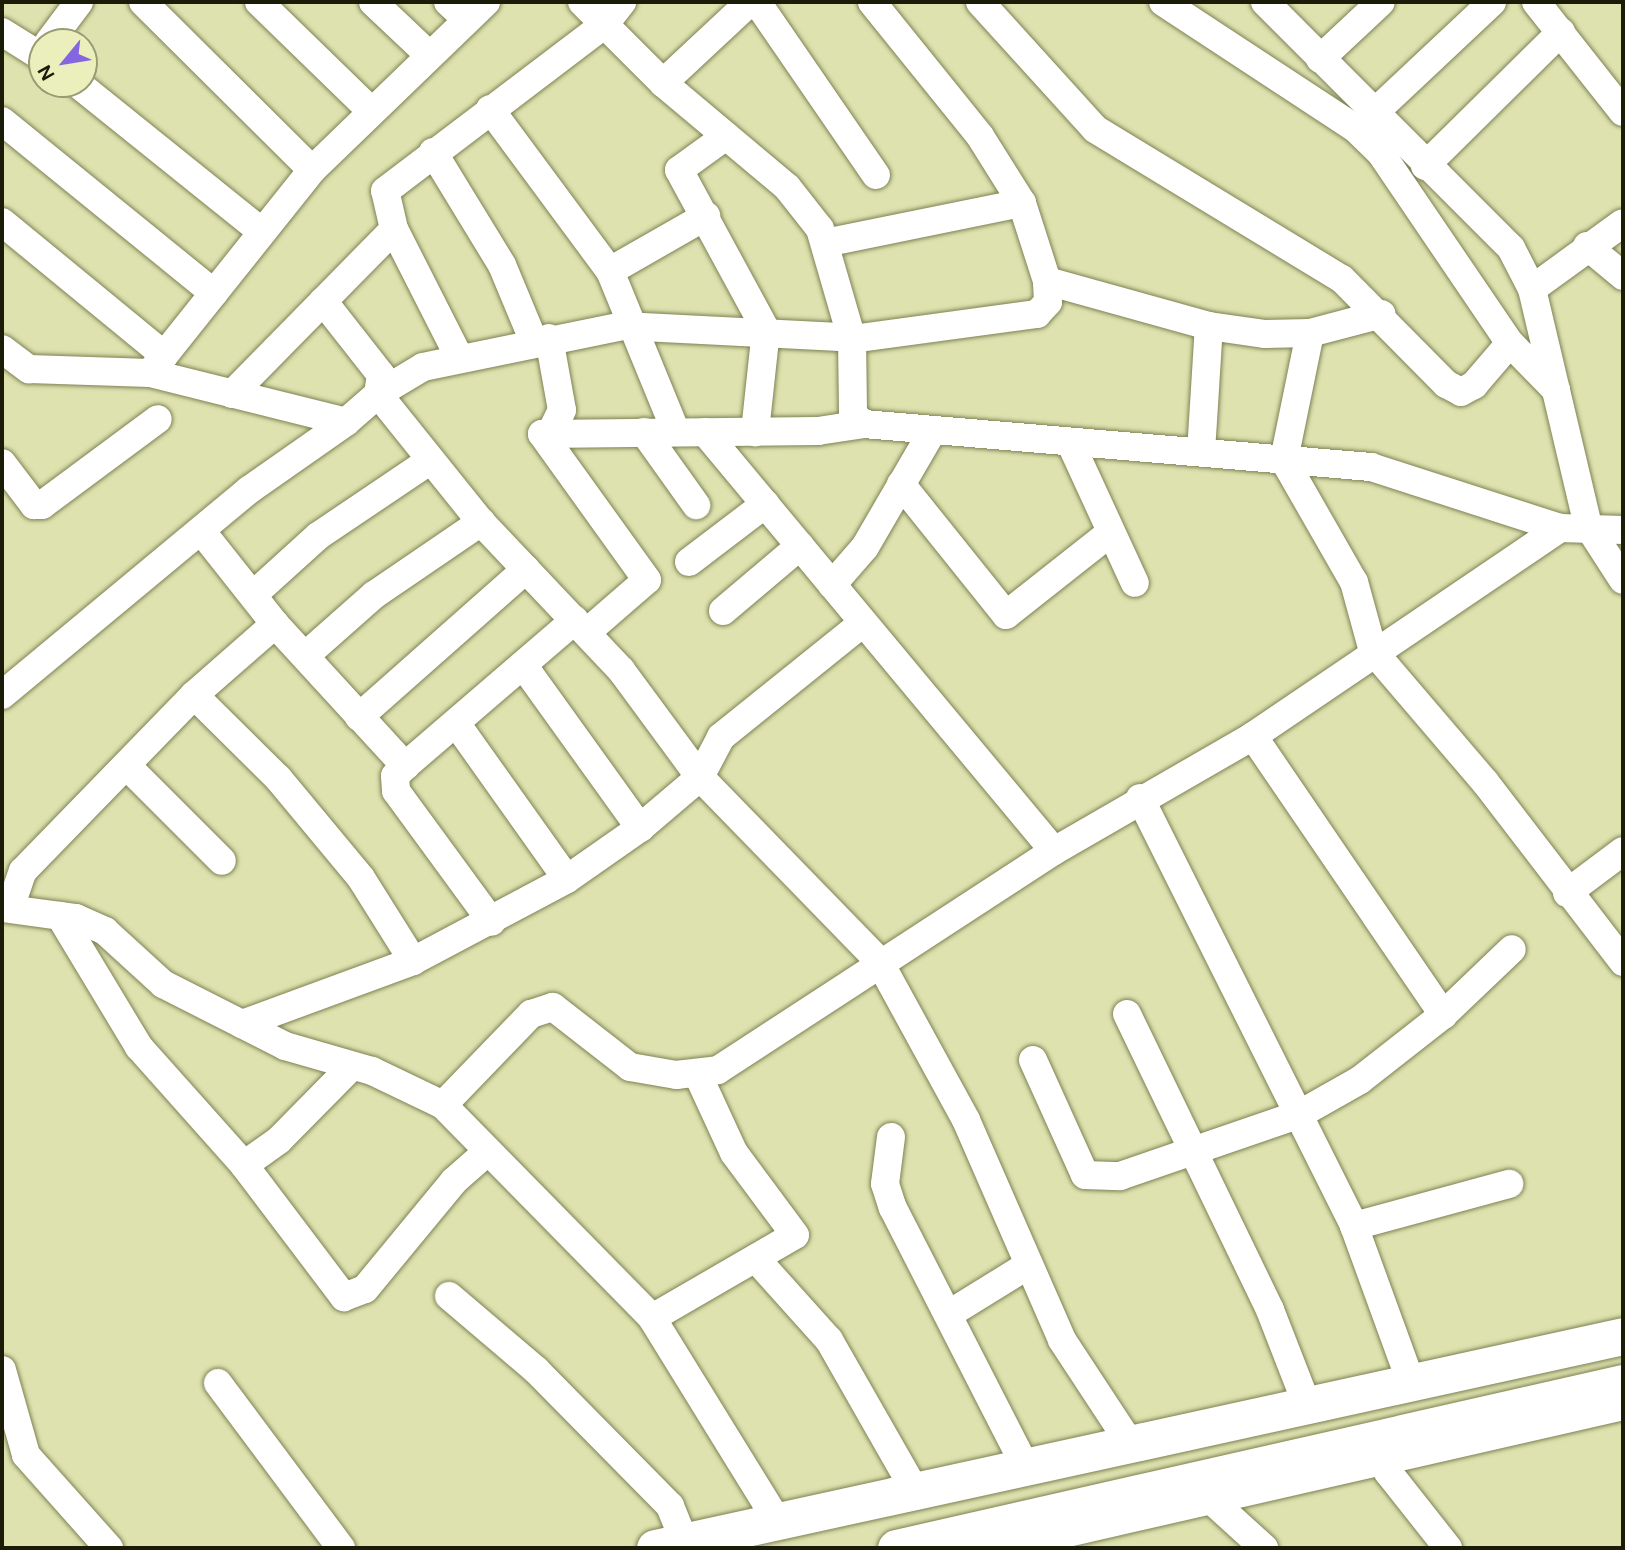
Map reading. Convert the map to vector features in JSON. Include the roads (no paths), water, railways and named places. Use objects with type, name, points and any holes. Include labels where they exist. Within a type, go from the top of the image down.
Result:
[{"type":"main road","points":[[670,1545],[779,1524],[915,1491],[1027,1470],[1623,1336]]},
{"type":"main road","points":[[896,1548],[949,1543],[1201,1491],[1620,1394]]},
{"type":"street","points":[[60,28],[79,2]]},
{"type":"street","points":[[143,2],[312,170]]},
{"type":"street","points":[[259,2],[370,110]]},
{"type":"street","points":[[373,2],[429,55]]},
{"type":"street","points":[[582,2],[663,83],[787,187],[825,243],[852,339],[853,415],[864,425]]},
{"type":"street","points":[[460,359],[394,229],[385,191],[604,24],[622,2]]},
{"type":"street","points":[[663,83],[750,2]]},
{"type":"street","points":[[757,2],[876,174]]},
{"type":"street","points":[[2,695],[202,532],[249,490],[346,422],[378,394],[423,367],[541,340],[637,327],[765,330],[852,339],[1037,314],[1048,302],[1047,281],[1022,203],[980,136],[872,2]]},
{"type":"street","points":[[980,2],[1095,129],[1342,279],[1382,314],[1446,384],[1461,392],[1510,343]]},
{"type":"street","points":[[1163,2],[1355,128],[1380,152],[1510,343],[1556,390]]},
{"type":"street","points":[[1320,59],[1381,2]]},
{"type":"street","points":[[1374,113],[1492,2]]},
{"type":"street","points":[[1536,2],[1623,112]]},
{"type":"street","points":[[1271,4],[1320,59],[1425,166],[1511,248],[1532,289],[1556,390],[1574,527],[1623,580]]},
{"type":"street","points":[[3,352],[29,369],[157,364],[312,170],[370,110],[429,55],[467,8]]},
{"type":"street","points":[[2,32],[28,44]]},
{"type":"street","points":[[1425,166],[1562,32]]},
{"type":"street","points":[[95,98],[262,232]]},
{"type":"street","points":[[490,109],[610,271],[637,327],[676,432]]},
{"type":"street","points":[[2,121],[214,293]]},
{"type":"street","points":[[726,136],[679,170],[765,330],[755,432]]},
{"type":"street","points":[[433,152],[502,265],[541,340],[562,410],[551,433]]},
{"type":"street","points":[[825,243],[1022,203]]},
{"type":"street","points":[[610,271],[706,216]]},
{"type":"street","points":[[2,222],[157,364],[232,394],[346,422]]},
{"type":"street","points":[[1532,289],[1587,246],[1623,223]]},
{"type":"street","points":[[232,394],[394,229]]},
{"type":"street","points":[[1587,246],[1623,275]]},
{"type":"street","points":[[1047,281],[1209,326],[1310,333],[1382,314]]},
{"type":"street","points":[[323,301],[381,375],[378,394],[429,461],[481,522],[581,626],[700,777],[879,961],[966,1120],[1025,1267],[1062,1340],[1131,1445]]},
{"type":"street","points":[[1201,452],[1209,326]]},
{"type":"street","points":[[1310,333],[1284,460],[1354,582],[1373,652],[1485,782],[1567,893],[1623,962]]},
{"type":"street","points":[[3,468],[42,505],[158,419]]},
{"type":"street","points":[[492,922],[396,791],[395,776],[523,665],[647,580],[543,444],[540,437],[551,433],[755,432],[864,425],[1371,467],[1574,527],[1623,530]]},
{"type":"street","points":[[832,585],[864,547],[933,430]]},
{"type":"street","points":[[644,432],[696,505]]},
{"type":"street","points":[[705,432],[1054,851]]},
{"type":"street","points":[[1070,442],[1135,583]]},
{"type":"street","points":[[253,595],[318,536],[429,461]]},
{"type":"street","points":[[901,484],[1006,615],[1110,533]]},
{"type":"street","points":[[689,562],[765,504]]},
{"type":"street","points":[[305,656],[374,595],[481,522]]},
{"type":"street","points":[[443,1105],[531,1014],[553,1007],[630,1067],[698,1075],[718,1070],[879,961],[1140,798],[1253,736],[1373,652],[1574,527]]},
{"type":"street","points":[[202,532],[275,624],[405,766]]},
{"type":"street","points":[[723,611],[800,546]]},
{"type":"street","points":[[359,717],[526,569]]},
{"type":"street","points":[[242,1024],[413,961],[492,922],[567,879],[639,828],[700,777],[721,737],[863,623]]},
{"type":"street","points":[[275,624],[194,695],[23,871],[6,908],[60,916],[105,931],[163,984],[285,1046],[351,1067],[443,1105],[652,1318],[779,1524]]},
{"type":"street","points":[[523,665],[639,828]]},
{"type":"street","points":[[194,695],[278,778],[361,878],[413,961]]},
{"type":"street","points":[[456,723],[567,879]]},
{"type":"street","points":[[1253,736],[1443,1015]]},
{"type":"street","points":[[127,766],[222,861]]},
{"type":"street","points":[[1140,798],[1354,1226],[1412,1385]]},
{"type":"street","points":[[1567,893],[1623,851]]},
{"type":"street","points":[[60,916],[139,1047],[243,1165],[344,1297],[355,1298],[454,1181],[488,1151]]},
{"type":"street","points":[[1033,1060],[1085,1175],[1120,1176],[1191,1148],[1300,1114],[1360,1080],[1443,1015],[1513,949]]},
{"type":"street","points":[[1127,1014],[1270,1310],[1307,1405]]},
{"type":"street","points":[[243,1165],[287,1133],[351,1067]]},
{"type":"street","points":[[652,1318],[758,1261],[795,1235],[733,1153],[698,1075]]},
{"type":"street","points":[[891,1137],[885,1184],[893,1208],[950,1314],[1027,1470]]},
{"type":"street","points":[[1354,1226],[1509,1184]]},
{"type":"street","points":[[758,1261],[829,1340],[915,1491]]},
{"type":"street","points":[[950,1314],[1025,1267]]},
{"type":"street","points":[[449,1296],[536,1370],[670,1506],[670,1545]]},
{"type":"street","points":[[2,1370],[14,1459],[108,1548]]},
{"type":"street","points":[[218,1383],[341,1548]]},
{"type":"street","points":[[1381,1449],[1448,1548]]},
{"type":"street","points":[[1002,1548],[1201,1491],[1264,1548]]}]
